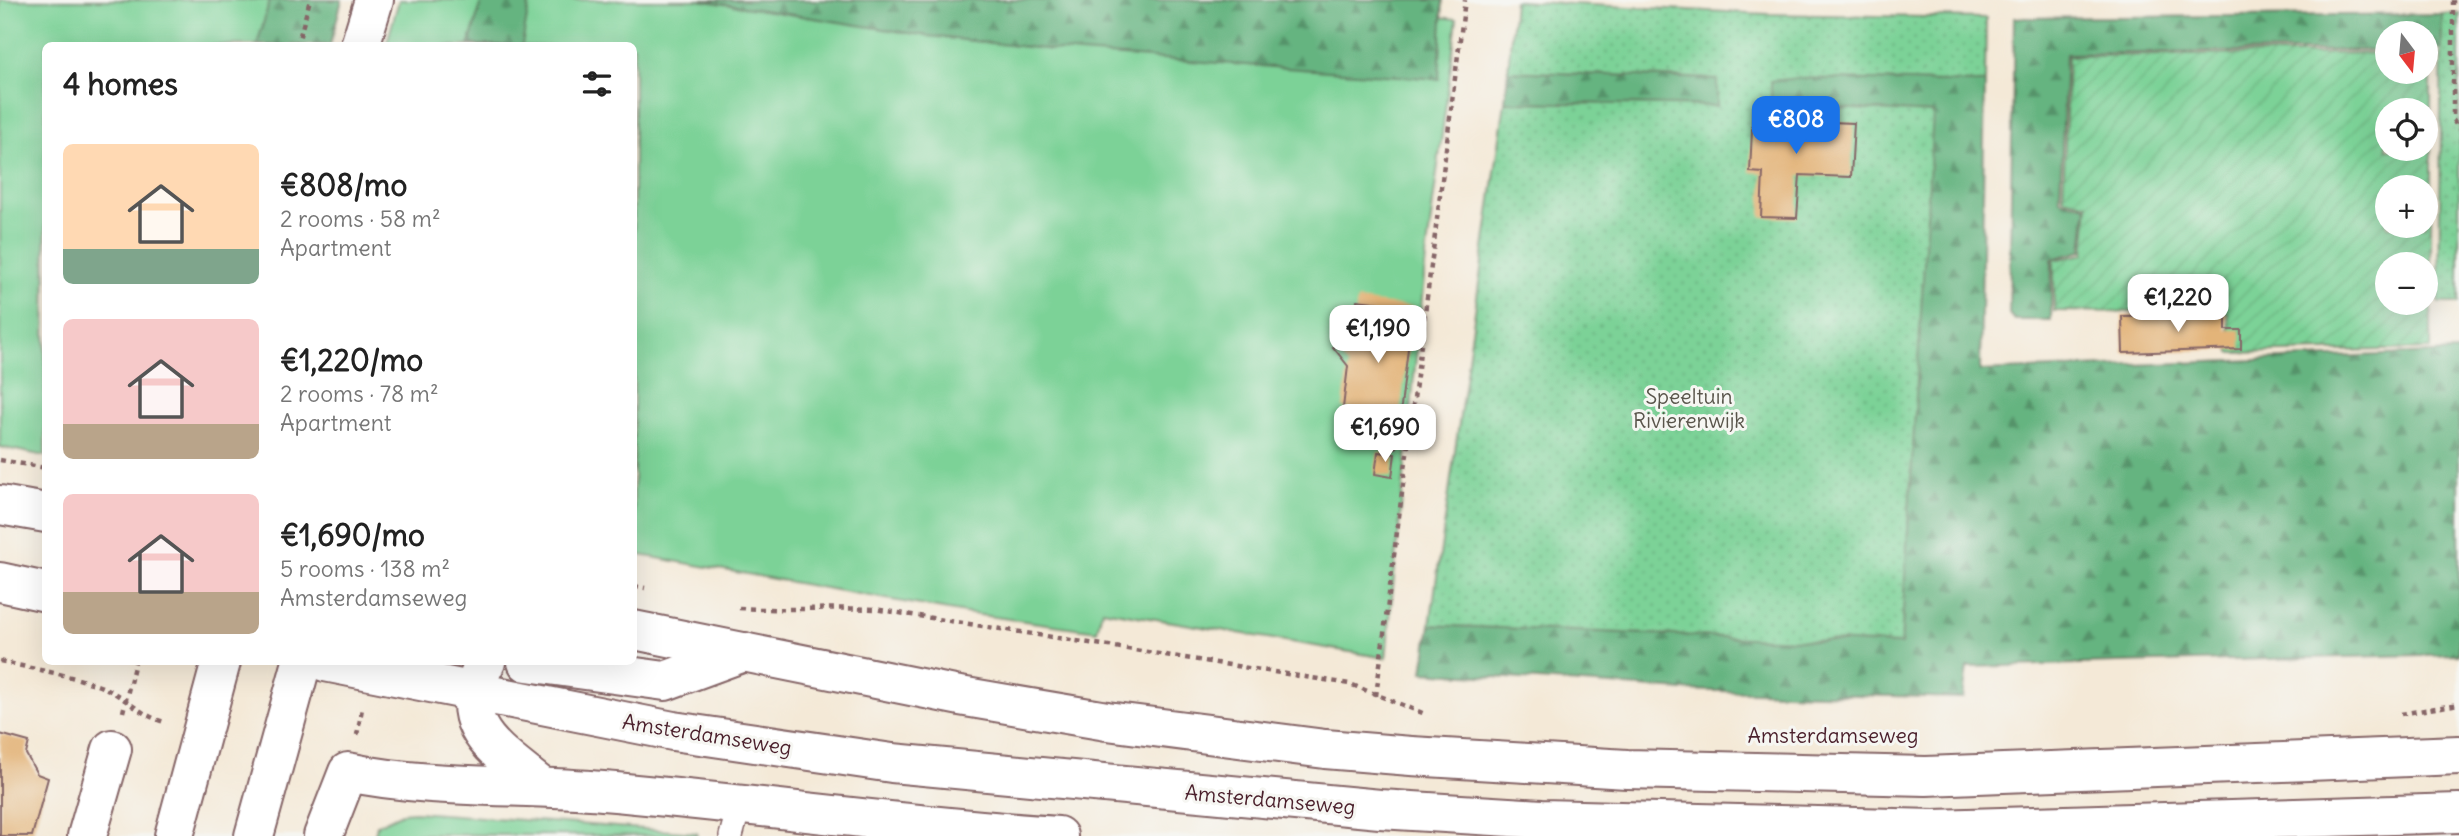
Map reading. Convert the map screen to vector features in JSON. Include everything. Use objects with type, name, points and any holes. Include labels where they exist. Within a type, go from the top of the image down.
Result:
[{"type":"main road","points":[[361,42],[374,0]]},
{"type":"main road","points":[[0,505],[42,512]]},
{"type":"main road","points":[[0,582],[42,591]]},
{"type":"main road","name":"Amsterdamseweg","points":[[637,631],[960,696],[1107,721],[1325,749],[1600,768],[1926,776],[2459,755]]},
{"type":"main road","points":[[549,665],[665,681],[744,652]]},
{"type":"main road","points":[[174,836],[220,665]]},
{"type":"main road","points":[[254,836],[301,665]]},
{"type":"main road","name":"Amsterdamseweg","points":[[338,665],[370,673],[481,678],[673,732],[892,764],[1380,809],[1542,819],[1934,829],[2313,825],[2459,813]]},
{"type":"main road","points":[[481,678],[472,714],[484,739],[539,785]]},
{"type":"main road","points":[[87,836],[113,749]]},
{"type":"main road","points":[[323,836],[348,772],[388,781],[539,785],[736,819],[930,827],[1058,836]]},
{"type":"path","points":[[298,42],[310,0]]},
{"type":"path","points":[[1376,696],[1465,0]]},
{"type":"path","points":[[2453,0],[2453,120],[2459,129]]},
{"type":"path","points":[[0,460],[42,467]]},
{"type":"path","points":[[637,587],[658,591]]},
{"type":"path","points":[[732,607],[781,611],[831,607],[873,609],[1350,684],[1433,717]]},
{"type":"path","points":[[0,661],[96,684],[126,701],[134,665]]},
{"type":"path","points":[[348,772],[370,673]]},
{"type":"path","points":[[2392,714],[2459,704]]},
{"type":"green space","points":[[0,0],[304,0],[292,42],[42,42],[42,455],[0,447]]},
{"type":"green space","points":[[270,0],[342,0],[331,42],[258,42]]},
{"type":"green space","points":[[399,0],[1302,0],[1457,19],[1426,257],[1386,658],[1102,610],[1097,631],[965,613],[637,555],[637,42],[387,42]]},
{"type":"green space","points":[[482,0],[530,0],[523,42],[470,42]]},
{"type":"green space","points":[[698,0],[1443,0],[1439,79],[1080,53],[928,36]]},
{"type":"green space","name":"Speeltuin Rivierenwijk","points":[[1514,1],[1767,14],[1986,18],[1985,83],[1800,78],[1771,81],[1771,105],[1933,113],[1901,644],[1430,625],[1505,102],[1717,106],[1717,79],[1508,71]]},
{"type":"green space","points":[[2459,13],[2459,303],[2439,303],[2442,14]]},
{"type":"green space","points":[[2442,14],[2442,50],[2438,50],[2438,21],[2375,21],[2375,50],[2066,54],[2060,200],[2087,206],[2082,251],[2052,259],[2051,320],[2014,320],[2009,314],[2014,18]]},
{"type":"green space","points":[[2375,53],[2375,84],[2431,84],[2431,98],[2375,98],[2375,161],[2431,161],[2431,175],[2375,175],[2375,238],[2431,238],[2431,252],[2375,252],[2375,315],[2431,315],[2431,349],[2230,353],[2228,313],[2054,311],[2054,260],[2084,254],[2088,204],[2063,198],[2068,56]]},
{"type":"green space","points":[[1508,71],[1717,79],[1717,106],[1505,102]]},
{"type":"green space","points":[[1800,78],[1985,83],[1980,371],[2459,352],[2459,654],[1967,667],[1963,698],[1683,690],[1423,672],[1430,625],[1901,644],[1932,113],[1770,105],[1771,80]]},
{"type":"green space","points":[[402,813],[697,833],[698,836],[375,834],[377,825]]},
{"type":"building","points":[[1753,109],[1808,112],[1807,121],[1854,123],[1851,177],[1800,175],[1797,218],[1761,217],[1763,173],[1750,172]]},
{"type":"building","points":[[1357,300],[1413,307],[1396,448],[1373,445],[1377,413],[1343,408],[1348,366],[1333,347],[1353,333]]},
{"type":"building","points":[[2226,314],[2226,330],[2241,330],[2241,349],[2123,353],[2122,316]]},
{"type":"building","points":[[1378,452],[1395,454],[1392,477],[1375,474]]},
{"type":"building","points":[[0,734],[29,742],[26,754],[37,774],[48,778],[32,836],[0,836]]}]
